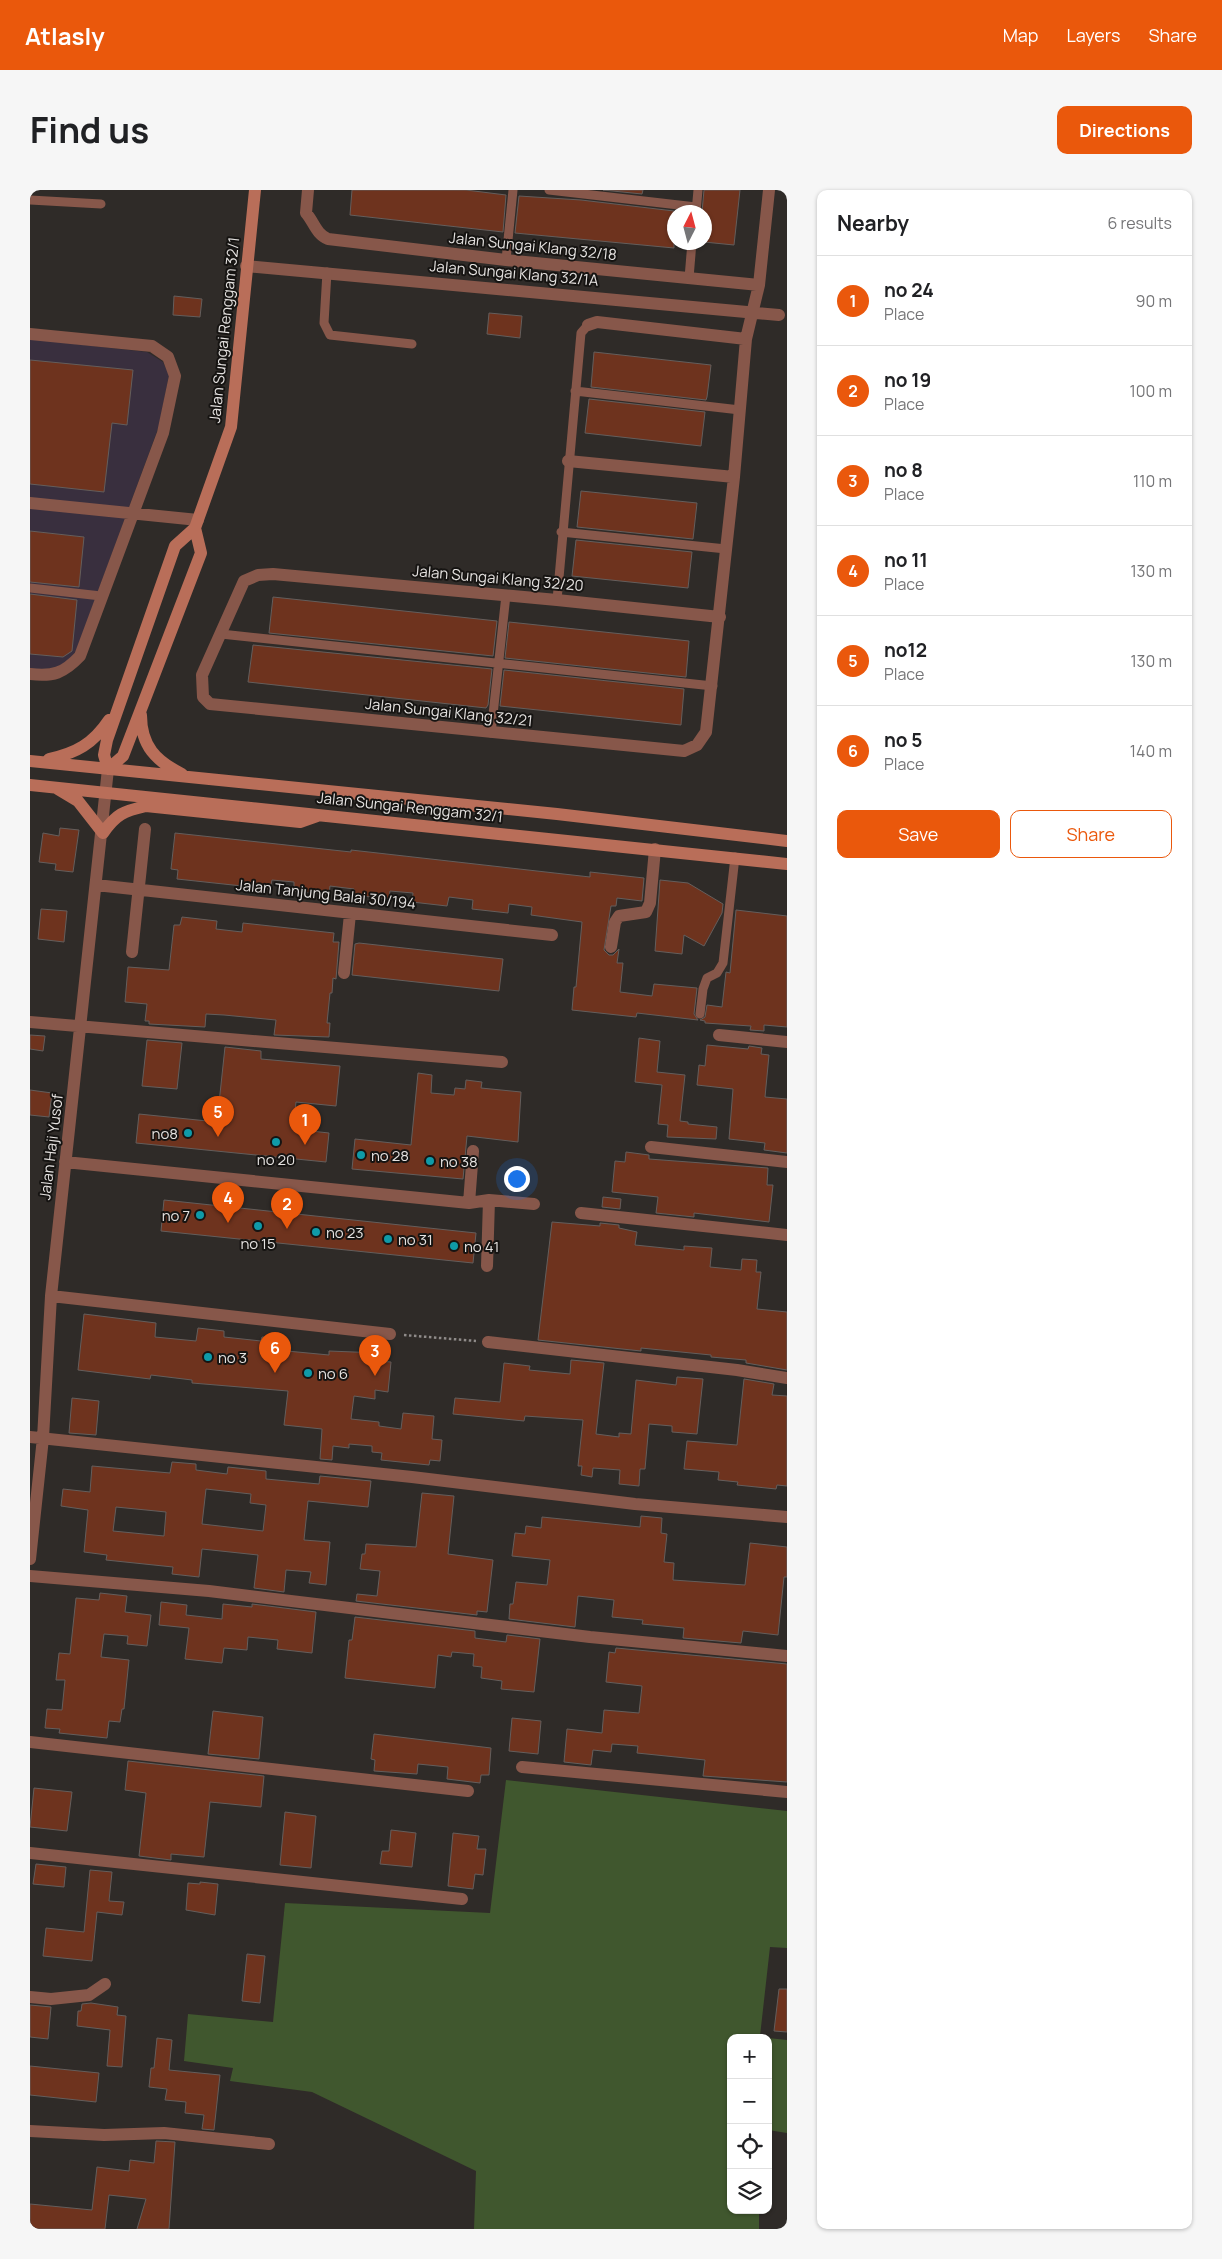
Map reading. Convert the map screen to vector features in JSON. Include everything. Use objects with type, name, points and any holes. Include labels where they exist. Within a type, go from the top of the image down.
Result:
[{"type":"main road","name":"Jalan Sungai Renggam 32/1","points":[[108,769],[104,755],[120,703],[175,546],[196,524],[231,427],[255,190]]},
{"type":"main road","points":[[108,769],[123,756],[201,553],[196,524]]},
{"type":"main road","points":[[33,762],[71,754],[91,743],[120,703]]},
{"type":"main road","points":[[141,708],[141,732],[148,746],[157,757],[172,769],[190,778]]},
{"type":"main road","name":"Jalan Sungai Renggam 32/1","points":[[33,762],[694,829],[787,841]]},
{"type":"main road","name":"Jalan Sungai Renggam 32/1","points":[[30,785],[106,791],[655,848],[787,864]]},
{"type":"main road","points":[[54,787],[78,801],[102,833],[125,810],[146,806],[300,822],[322,814]]},
{"type":"main road","points":[[692,852],[694,829]]},
{"type":"street","name":"Jalan Sungai Klang 32/18","points":[[308,190],[306,213],[313,221],[320,236],[328,240],[506,260],[759,284]]},
{"type":"street","points":[[713,686],[746,339],[759,284],[769,190]]},
{"type":"street","name":"Jalan Sungai Klang 32/1A","points":[[246,266],[779,315]]},
{"type":"street","points":[[588,325],[597,322],[746,339]]},
{"type":"street","points":[[30,334],[152,346],[168,357],[175,376],[163,433],[80,656],[66,670],[45,676],[30,674]]},
{"type":"street","points":[[568,461],[734,477]]},
{"type":"street","points":[[30,503],[196,524]]},
{"type":"street","name":"Jalan Sungai Klang 32/20","points":[[221,634],[244,581],[258,575],[273,574],[720,617]]},
{"type":"street","name":"Jalan Sungai Klang 32/21","points":[[221,634],[202,675],[203,697],[210,704],[684,751],[697,745],[706,732],[713,686]]},
{"type":"street","name":"Jalan Haji Yusof","points":[[30,1559],[36,1437],[108,769]]},
{"type":"street","points":[[132,952],[145,829]]},
{"type":"street","points":[[611,947],[615,922],[619,916],[646,912],[650,903],[655,848]]},
{"type":"street","name":"Jalan Tanjung Balai 30/194","points":[[96,885],[552,935]]},
{"type":"street","points":[[344,973],[350,914]]},
{"type":"street","points":[[30,1022],[502,1062]]},
{"type":"street","points":[[719,1035],[787,1042]]},
{"type":"street","points":[[652,1147],[787,1162]]},
{"type":"street","points":[[470,1203],[473,1151]]},
{"type":"street","points":[[65,1162],[470,1203],[489,1200],[534,1204]]},
{"type":"street","points":[[486,1266],[489,1200]]},
{"type":"street","points":[[582,1213],[787,1235]]},
{"type":"street","points":[[50,1296],[390,1334]]},
{"type":"street","points":[[488,1342],[708,1366],[787,1378]]},
{"type":"street","points":[[36,1437],[412,1477],[635,1504],[787,1517]]},
{"type":"street","points":[[30,1576],[209,1591],[590,1637],[787,1656]]},
{"type":"street","points":[[30,1742],[468,1790]]},
{"type":"street","points":[[522,1767],[787,1792]]},
{"type":"street","points":[[30,1853],[462,1898]]},
{"type":"street","points":[[30,1997],[51,1999],[89,1995],[105,1984]]},
{"type":"street","points":[[30,2131],[104,2135],[164,2133],[269,2144]]},
{"type":"lane","points":[[506,260],[513,190]]},
{"type":"lane","points":[[549,190],[667,206]]},
{"type":"lane","points":[[696,205],[698,190]]},
{"type":"lane","points":[[30,200],[101,204]]},
{"type":"lane","points":[[689,278],[691,250]]},
{"type":"lane","points":[[326,272],[324,323],[330,335],[412,344]]},
{"type":"lane","points":[[557,600],[561,532],[581,333],[588,325]]},
{"type":"lane","points":[[575,391],[740,410]]},
{"type":"lane","points":[[561,532],[726,549]]},
{"type":"lane","points":[[30,588],[102,596]]},
{"type":"lane","points":[[491,733],[506,595]]},
{"type":"lane","points":[[221,634],[713,686]]},
{"type":"lane","points":[[700,1014],[703,988],[707,978],[718,973],[723,963],[735,857]]},
{"type":"path","points":[[390,1334],[488,1342]]},
{"type":"shaded area","points":[[30,339],[147,352],[163,362],[169,375],[159,426],[76,651],[65,665],[42,670],[30,669]]},
{"type":"green space","points":[[506,1780],[787,1811],[787,1948],[770,1947],[760,2034],[727,2034],[727,2214],[759,2214],[759,2229],[474,2229],[476,2171],[312,2092],[230,2081],[233,2068],[184,2061],[188,2014],[273,2022],[285,1903],[490,1913]]},
{"type":"green space","points":[[772,2038],[787,2040],[787,2133],[772,2131]]},
{"type":"building","points":[[352,190],[466,190],[506,195],[503,232],[350,215]]},
{"type":"building","points":[[603,190],[643,190],[642,194]]},
{"type":"building","points":[[704,190],[740,190],[734,245],[712,243],[712,205],[703,205]]},
{"type":"building","points":[[519,196],[581,200],[667,210],[667,247],[515,233]]},
{"type":"building","points":[[174,296],[202,299],[200,317],[173,315]]},
{"type":"building","points":[[489,313],[522,316],[520,338],[487,334]]},
{"type":"building","points":[[594,352],[711,365],[706,400],[591,387]]},
{"type":"building","points":[[30,360],[133,370],[127,425],[112,423],[104,492],[30,484]]},
{"type":"building","points":[[589,399],[705,412],[701,446],[585,433]]},
{"type":"building","points":[[581,491],[697,503],[693,539],[577,527]]},
{"type":"building","points":[[30,531],[84,537],[79,587],[30,582]]},
{"type":"building","points":[[576,540],[692,552],[688,588],[572,576]]},
{"type":"building","points":[[30,594],[77,600],[72,651],[63,657],[30,654]]},
{"type":"building","points":[[273,597],[497,621],[493,656],[269,633]]},
{"type":"building","points":[[509,622],[689,641],[686,677],[505,658]]},
{"type":"building","points":[[253,645],[492,669],[488,705],[486,708],[248,682]]},
{"type":"building","points":[[504,670],[684,689],[681,725],[500,706]]},
{"type":"building","points":[[60,828],[79,830],[73,872],[55,870],[56,864],[39,862],[43,833],[59,836]]},
{"type":"building","points":[[175,833],[351,852],[351,850],[590,877],[590,872],[644,878],[642,901],[617,898],[616,906],[611,906],[604,950],[609,955],[613,955],[619,949],[617,963],[623,963],[620,992],[652,996],[654,984],[697,988],[694,1014],[698,1020],[637,1013],[636,1017],[572,1010],[582,922],[531,915],[532,907],[509,904],[508,913],[472,909],[473,900],[449,897],[447,906],[412,902],[413,893],[390,891],[389,899],[353,895],[354,889],[330,886],[329,895],[294,891],[294,882],[272,880],[270,889],[177,879],[178,870],[171,869]]},
{"type":"building","points":[[660,880],[688,883],[723,904],[722,913],[704,946],[684,935],[682,954],[655,951]]},
{"type":"building","points":[[41,909],[67,911],[64,942],[38,939]]},
{"type":"building","points":[[736,910],[787,916],[787,1027],[764,1025],[764,1031],[750,1030],[751,1026],[705,1023],[705,1021],[700,1020],[705,1017],[707,1005],[722,1007],[726,972],[730,973]]},
{"type":"building","points":[[182,917],[217,921],[216,929],[242,932],[243,923],[334,933],[333,942],[339,942],[336,979],[333,978],[332,993],[330,993],[327,1023],[330,1023],[329,1037],[274,1035],[276,1020],[224,1015],[206,1014],[205,1027],[149,1024],[149,1021],[145,1021],[147,1004],[125,1002],[128,967],[169,970],[174,925],[180,925]]},
{"type":"building","points":[[355,944],[503,959],[499,991],[352,975]]},
{"type":"building","points":[[30,1035],[45,1036],[43,1051],[30,1049]]},
{"type":"building","points":[[639,1038],[660,1041],[657,1072],[685,1075],[680,1121],[688,1122],[688,1124],[717,1127],[716,1139],[667,1137],[668,1125],[658,1124],[662,1085],[635,1082]]},
{"type":"building","points":[[147,1040],[182,1043],[177,1089],[142,1086]]},
{"type":"building","points":[[707,1045],[748,1049],[749,1046],[762,1048],[761,1054],[769,1055],[765,1097],[787,1099],[787,1153],[764,1150],[765,1143],[729,1139],[733,1089],[697,1085],[699,1065],[705,1066]]},
{"type":"building","points":[[225,1047],[261,1051],[261,1059],[340,1066],[336,1106],[296,1102],[293,1129],[329,1133],[326,1162],[136,1143],[139,1114],[217,1122]]},
{"type":"building","points":[[418,1073],[432,1075],[431,1093],[454,1095],[455,1088],[465,1089],[466,1080],[482,1082],[481,1088],[521,1092],[518,1142],[467,1136],[463,1179],[352,1169],[355,1139],[411,1145]]},
{"type":"building","points":[[30,1090],[52,1093],[49,1117],[30,1115]]},
{"type":"building","points":[[626,1152],[649,1155],[649,1159],[768,1168],[767,1185],[773,1185],[769,1222],[694,1213],[694,1217],[656,1213],[658,1197],[612,1192],[615,1161],[625,1162]]},
{"type":"building","points":[[603,1197],[621,1199],[620,1209],[602,1207]]},
{"type":"building","points":[[164,1200],[476,1233],[473,1263],[161,1231]]},
{"type":"building","points":[[552,1222],[600,1226],[600,1223],[619,1225],[619,1228],[637,1232],[635,1245],[684,1250],[684,1246],[712,1248],[710,1267],[741,1270],[742,1259],[757,1260],[756,1272],[761,1272],[757,1309],[787,1312],[787,1370],[746,1363],[746,1360],[711,1357],[711,1355],[641,1348],[641,1351],[538,1340]]},
{"type":"building","points":[[84,1314],[156,1323],[155,1337],[196,1341],[198,1328],[224,1331],[224,1337],[261,1341],[262,1337],[288,1340],[287,1351],[329,1355],[329,1351],[379,1353],[378,1361],[391,1362],[388,1392],[375,1390],[375,1399],[354,1396],[351,1419],[379,1422],[379,1426],[401,1429],[403,1413],[434,1416],[432,1439],[442,1440],[440,1461],[430,1460],[429,1465],[381,1460],[382,1453],[372,1452],[372,1446],[349,1444],[349,1448],[333,1446],[332,1460],[320,1459],[322,1429],[284,1425],[288,1391],[192,1383],[192,1380],[151,1375],[150,1379],[78,1370]]},
{"type":"building","points":[[571,1360],[604,1363],[596,1434],[619,1437],[619,1433],[631,1434],[636,1380],[676,1385],[677,1377],[703,1379],[697,1434],[672,1432],[672,1426],[649,1424],[645,1469],[640,1469],[639,1486],[619,1484],[620,1470],[593,1468],[592,1477],[581,1475],[582,1466],[578,1466],[583,1420],[525,1416],[524,1421],[453,1414],[455,1398],[500,1402],[504,1363],[530,1366],[529,1370],[570,1374]]},
{"type":"building","points":[[744,1379],[774,1384],[772,1395],[787,1396],[787,1486],[777,1485],[776,1489],[737,1485],[738,1482],[718,1480],[719,1472],[684,1469],[687,1441],[737,1445]]},
{"type":"building","points":[[72,1398],[99,1401],[96,1435],[69,1433]]},
{"type":"building","points":[[172,1462],[196,1464],[196,1470],[227,1474],[228,1467],[266,1471],[266,1479],[319,1484],[320,1476],[371,1481],[368,1507],[308,1501],[304,1540],[330,1542],[326,1585],[309,1583],[311,1572],[286,1570],[284,1592],[254,1588],[258,1555],[202,1549],[199,1577],[172,1574],[173,1567],[106,1560],[107,1555],[84,1552],[88,1510],[61,1506],[63,1489],[90,1492],[92,1466],[170,1473]],"holes":[[[206,1489],[251,1494],[250,1503],[266,1505],[263,1531],[202,1524]],[[116,1507],[166,1512],[164,1536],[113,1531]]]},
{"type":"building","points":[[422,1493],[454,1496],[448,1554],[493,1560],[487,1612],[477,1611],[477,1615],[356,1601],[357,1594],[377,1596],[380,1571],[360,1569],[362,1554],[365,1554],[366,1544],[416,1547]]},
{"type":"building","points":[[641,1516],[662,1518],[661,1533],[667,1534],[664,1562],[674,1563],[673,1580],[745,1585],[750,1543],[787,1547],[787,1577],[784,1577],[778,1635],[743,1631],[741,1643],[683,1638],[684,1628],[642,1624],[643,1620],[612,1617],[614,1600],[578,1596],[575,1627],[509,1619],[510,1604],[513,1604],[516,1582],[547,1585],[550,1560],[512,1556],[515,1533],[525,1534],[526,1526],[541,1528],[542,1517],[640,1527]]},
{"type":"building","points":[[100,1593],[127,1596],[125,1612],[151,1615],[147,1646],[127,1644],[128,1636],[104,1634],[101,1657],[129,1660],[124,1709],[122,1709],[120,1722],[109,1721],[107,1738],[59,1733],[60,1729],[45,1728],[47,1709],[62,1710],[65,1680],[56,1680],[59,1653],[70,1654],[76,1598],[99,1600]]},
{"type":"building","points":[[161,1602],[187,1605],[186,1615],[222,1619],[223,1604],[252,1607],[252,1604],[316,1612],[312,1653],[277,1649],[278,1640],[248,1637],[247,1650],[224,1648],[222,1663],[185,1659],[189,1628],[159,1625]]},
{"type":"building","points":[[355,1617],[475,1631],[475,1638],[506,1642],[507,1635],[540,1639],[534,1692],[501,1689],[502,1681],[481,1678],[482,1667],[473,1666],[474,1654],[452,1652],[451,1657],[438,1655],[435,1688],[345,1678],[349,1640],[352,1640]]},
{"type":"building","points":[[616,1648],[787,1664],[787,1782],[703,1776],[705,1760],[637,1753],[638,1746],[612,1744],[611,1752],[593,1750],[591,1765],[564,1762],[567,1729],[602,1733],[604,1710],[639,1713],[642,1686],[606,1682],[609,1652],[615,1653]]},
{"type":"building","points":[[213,1711],[263,1717],[259,1759],[208,1754]]},
{"type":"building","points":[[512,1718],[541,1721],[538,1754],[509,1751]]},
{"type":"building","points":[[374,1734],[491,1748],[489,1775],[481,1775],[480,1783],[447,1779],[448,1767],[418,1764],[417,1774],[374,1771],[375,1760],[371,1759]]},
{"type":"building","points":[[128,1761],[264,1776],[261,1807],[210,1802],[204,1857],[171,1854],[171,1860],[139,1856],[146,1793],[125,1790]]},
{"type":"building","points":[[34,1788],[72,1792],[67,1831],[30,1827]]},
{"type":"building","points":[[285,1812],[316,1816],[311,1868],[280,1865]]},
{"type":"building","points":[[391,1830],[416,1833],[412,1867],[380,1864],[382,1851],[389,1851]]},
{"type":"building","points":[[453,1833],[479,1836],[477,1849],[486,1849],[483,1875],[475,1874],[473,1889],[448,1886]]},
{"type":"building","points":[[36,1864],[66,1867],[64,1887],[33,1884]]},
{"type":"building","points":[[90,1870],[112,1872],[109,1901],[124,1902],[122,1915],[97,1912],[92,1961],[43,1956],[46,1928],[84,1932]]},
{"type":"building","points":[[200,1882],[218,1884],[215,1915],[186,1910],[188,1883],[200,1884]]},
{"type":"building","points":[[247,1954],[265,1956],[260,2003],[242,2001]]},
{"type":"building","points":[[779,1989],[787,1989],[787,2032],[774,2031]]},
{"type":"building","points":[[91,2003],[118,2007],[117,2015],[126,2016],[122,2067],[107,2066],[110,2030],[77,2026],[78,2011],[81,2011],[82,2004]]},
{"type":"building","points":[[30,2005],[51,2007],[48,2039],[30,2037]]},
{"type":"building","points":[[157,2038],[172,2040],[169,2070],[220,2075],[214,2130],[202,2129],[204,2115],[185,2113],[186,2102],[165,2100],[167,2089],[149,2087],[151,2068],[154,2068]]},
{"type":"building","points":[[30,2066],[99,2073],[96,2102],[30,2095]]},
{"type":"building","points":[[156,2141],[175,2142],[169,2229],[137,2229],[146,2199],[109,2195],[105,2229],[30,2229],[30,2204],[92,2210],[97,2167],[129,2171],[130,2160],[154,2163]]},
{"type":"place","name":"no8","points":[[188,1133]]},
{"type":"place","name":"no12","points":[[218,1137]]},
{"type":"place","name":"no 20","points":[[276,1142]]},
{"type":"place","name":"no 24","points":[[305,1145]]},
{"type":"place","name":"no 28","points":[[361,1155]]},
{"type":"place","name":"no 38","points":[[430,1161]]},
{"type":"place","name":"no 7","points":[[200,1215]]},
{"type":"place","name":"no 11","points":[[228,1223]]},
{"type":"place","name":"no 15","points":[[258,1226]]},
{"type":"place","name":"no 19","points":[[287,1229]]},
{"type":"place","name":"no 23","points":[[316,1232]]},
{"type":"place","name":"no 31","points":[[388,1239]]},
{"type":"place","name":"no 41","points":[[454,1246]]},
{"type":"place","name":"no 3","points":[[208,1357]]},
{"type":"place","name":"no 5","points":[[275,1373]]},
{"type":"place","name":"no 6","points":[[308,1373]]},
{"type":"place","name":"no 8","points":[[375,1376]]}]
